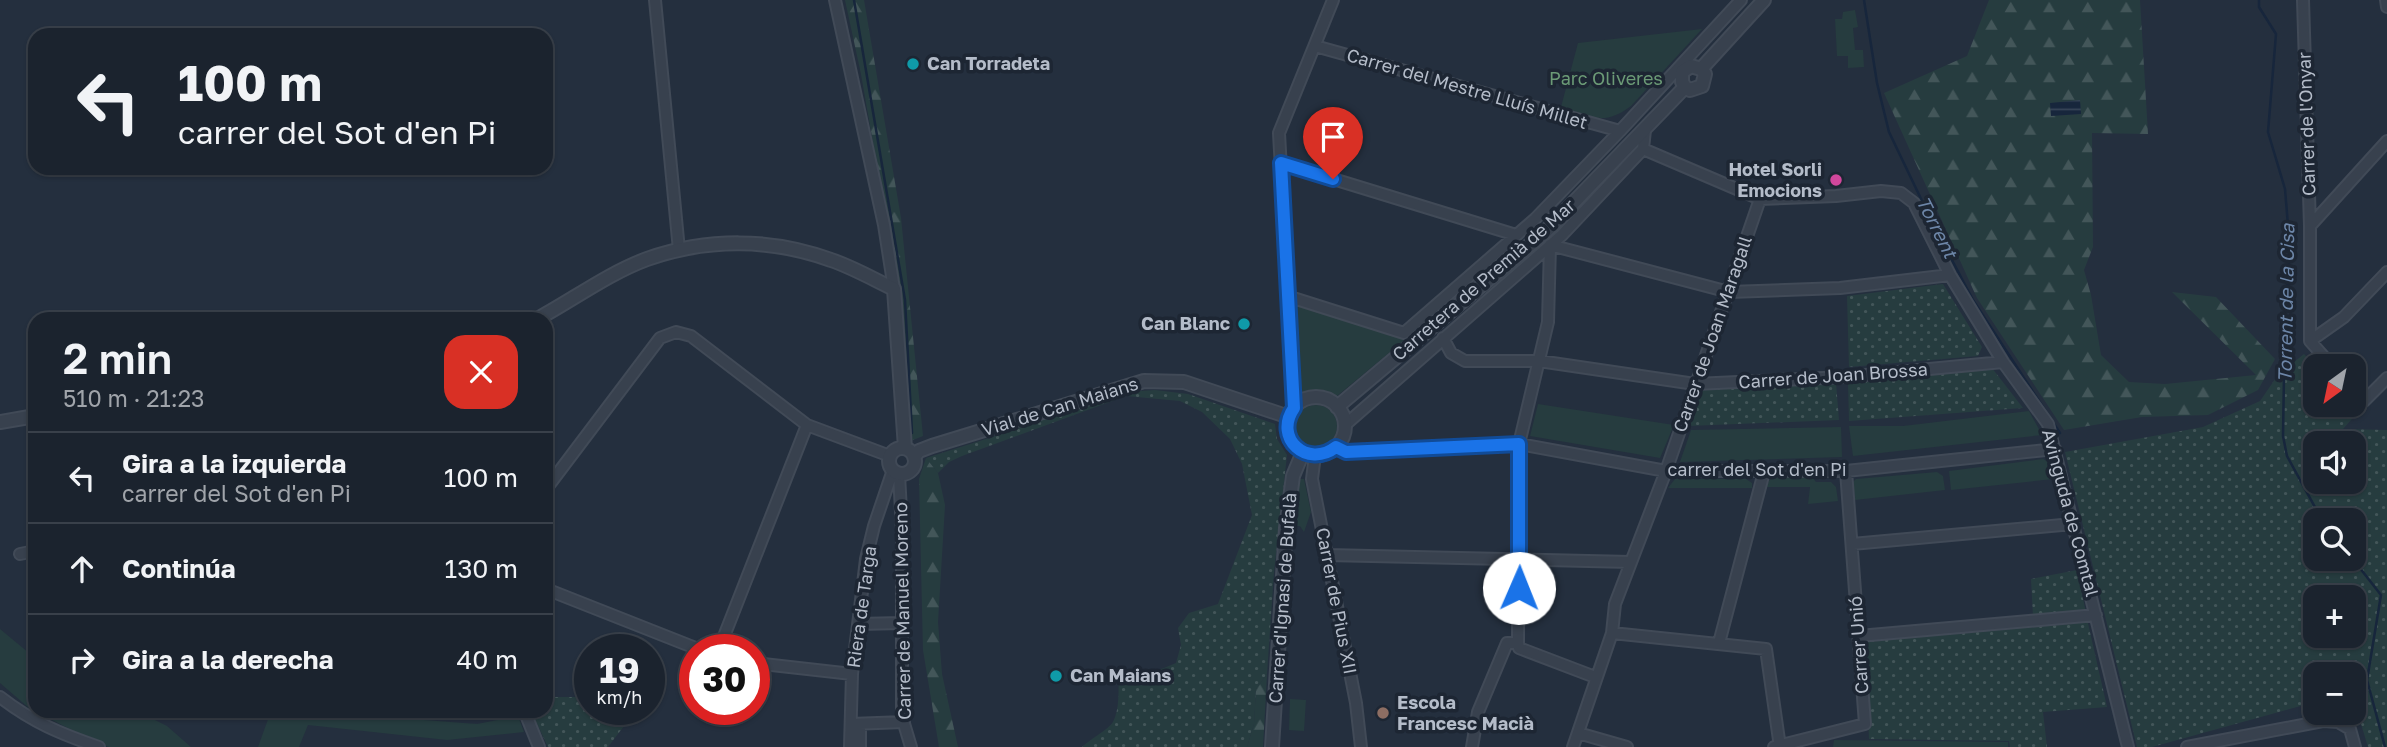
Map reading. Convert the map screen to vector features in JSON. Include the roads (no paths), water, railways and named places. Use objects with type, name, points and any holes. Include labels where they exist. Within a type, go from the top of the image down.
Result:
[{"type":"street","points":[[655,0],[679,250]]},
{"type":"street","points":[[835,0],[884,225],[894,289],[912,469],[908,472],[896,472],[889,462],[890,456],[896,450],[909,453]]},
{"type":"street","points":[[1334,0],[1279,133],[1290,298],[1292,412],[1288,434],[1292,442],[1309,454],[1323,454],[1336,447],[1341,441],[1345,425],[1550,245],[1643,149],[1645,130]]},
{"type":"street","points":[[1290,298],[1404,333],[1535,219],[1620,131],[1678,81],[1696,49],[1741,0]]},
{"type":"street","points":[[1678,81],[1682,72],[1696,68],[1764,0]]},
{"type":"street","name":"Carrer de l'Onyar","points":[[2303,0],[2310,226],[2310,341]]},
{"type":"street","points":[[2386,0],[2387,7]]},
{"type":"street","name":"Carrer del Mestre Lluís Millet","points":[[1315,46],[1620,131]]},
{"type":"street","points":[[1696,49],[1696,68]]},
{"type":"street","points":[[1678,81],[1697,90],[1704,85],[1705,74],[1696,68]]},
{"type":"street","name":"Carretera de Premià de Mar","points":[[1337,407],[1545,232],[1645,130],[1678,81]]},
{"type":"street","points":[[2310,226],[2387,141]]},
{"type":"street","points":[[1643,149],[1760,200]]},
{"type":"street","points":[[1281,163],[1516,235]]},
{"type":"street","name":"Avinguda de Comtal","points":[[1760,200],[1881,191],[1901,193],[1914,203],[1950,275],[2003,362],[2048,424],[2129,747]]},
{"type":"street","name":"Carrer de Joan Maragall","points":[[1573,747],[1612,633],[1615,604],[1666,471],[1760,200]]},
{"type":"street","points":[[550,312],[646,260],[707,245],[740,243],[783,247],[833,260],[894,289]]},
{"type":"street","points":[[1550,245],[1729,292],[1840,288],[1950,275]]},
{"type":"street","points":[[1550,245],[1548,322],[1519,444],[1518,643],[1520,648],[1595,677]]},
{"type":"street","points":[[2321,354],[2310,341],[2344,317],[2387,272]]},
{"type":"street","points":[[553,481],[660,338],[676,332],[691,336],[807,425],[890,456]]},
{"type":"street","name":"Carrer de Joan Brossa","points":[[1443,338],[1451,353],[1465,361],[1539,361],[1695,384],[1845,377],[2003,362]]},
{"type":"street","points":[[2366,399],[2387,378]]},
{"type":"street","name":"Vial de Can Maians","points":[[909,453],[1144,381],[1184,383],[1292,412]]},
{"type":"street","points":[[1292,412],[1310,398],[1320,398],[1337,407],[1345,425]]},
{"type":"street","points":[[0,422],[28,417]]},
{"type":"street","points":[[725,634],[807,425]]},
{"type":"street","name":"carrer del Sot d'en Pi","points":[[1336,447],[1346,452],[1519,444],[1666,471],[1764,472],[1846,471],[2055,449]]},
{"type":"street","name":"Carrer de Pius XII","points":[[1309,454],[1356,704],[1361,747]]},
{"type":"street","name":"Carrer d'Ignasi de Bufalà","points":[[1272,747],[1286,528],[1293,476],[1309,454]]},
{"type":"street","name":"Carrer Unió","points":[[1778,747],[1865,724],[1846,471]]},
{"type":"street","name":"Carrer de Manuel Moreno","points":[[896,472],[902,530],[904,722],[911,747]]},
{"type":"street","name":"Riera de Targa","points":[[850,747],[855,724],[852,674],[868,548],[896,472]]},
{"type":"street","points":[[1719,643],[1764,472]]},
{"type":"street","points":[[1852,544],[2073,524]]},
{"type":"street","points":[[20,554],[28,552]]},
{"type":"street","points":[[1327,555],[1631,562]]},
{"type":"street","points":[[553,592],[679,642]]},
{"type":"street","points":[[1858,636],[2096,615]]},
{"type":"street","points":[[858,624],[902,623]]},
{"type":"street","points":[[1612,633],[1766,649],[1778,747]]},
{"type":"street","points":[[1472,747],[1478,712],[1507,643],[1518,643]]},
{"type":"street","points":[[770,665],[852,674]]},
{"type":"street","points":[[0,697],[28,717]]},
{"type":"street","points":[[29,718],[64,735],[99,747]]},
{"type":"street","points":[[527,718],[540,747]]},
{"type":"street","points":[[2187,747],[2323,721],[2338,722],[2350,729],[2355,747]]},
{"type":"street","points":[[860,747],[855,724],[904,722]]},
{"type":"street","points":[[1578,733],[1627,747]]},
{"type":"water","points":[[2080,100],[2081,114],[2051,116],[2050,103]]},
{"type":"waterway","points":[[854,0],[905,300],[912,433]]},
{"type":"waterway","name":"Torrent","points":[[1864,0],[1877,83],[1889,132],[1973,300],[2060,433]]},
{"type":"waterway","name":"Torrent de la Cisa","points":[[2259,0],[2259,7],[2276,34],[2268,132],[2285,189],[2290,250],[2285,315],[2283,436],[2287,456],[2315,508]]},
{"type":"waterway","name":"Torrent de la Cisa","points":[[2362,571],[2381,595],[2367,680],[2385,747]]},
{"type":"place","name":"Can Torradeta","points":[[913,64]]},
{"type":"place","name":"Hotel Sorli Emocions","points":[[1836,180]]},
{"type":"place","name":"Can Blanc","points":[[1244,324]]},
{"type":"place","name":"Can Maians","points":[[1056,676]]},
{"type":"place","name":"Escola Francesc Macià","points":[[1383,713]]},
{"type":"park label","name":"Parc Oliveres","points":[[1606,79]]}]
